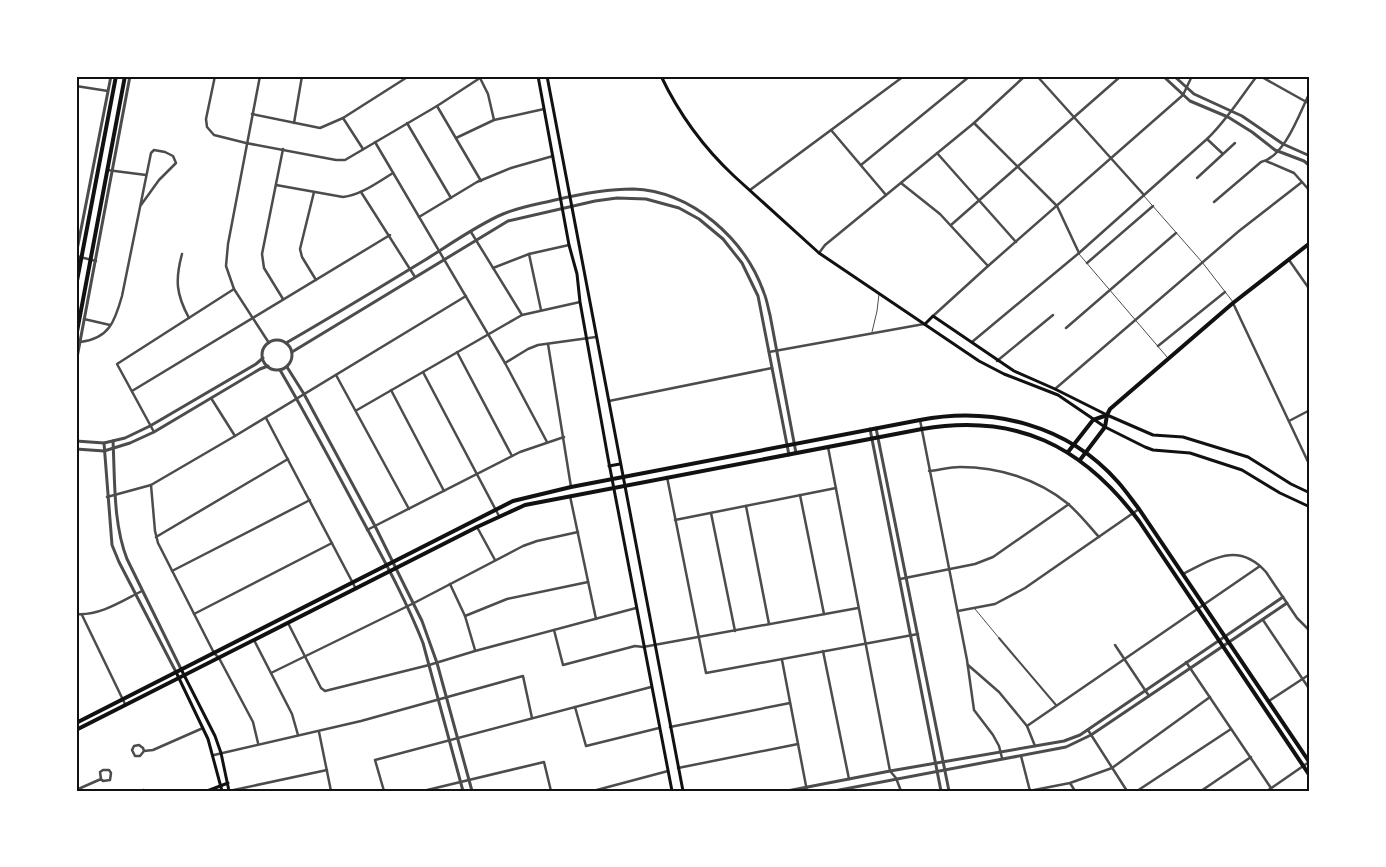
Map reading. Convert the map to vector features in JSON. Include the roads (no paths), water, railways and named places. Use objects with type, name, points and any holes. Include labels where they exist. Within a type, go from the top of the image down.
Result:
[{"type":"main road","points":[[76,286],[116,76]]},
{"type":"main road","points":[[76,337],[110,171],[125,76]]},
{"type":"main road","points":[[538,76],[569,245],[577,274],[580,302],[609,466],[672,791]]},
{"type":"main road","points":[[547,76],[683,791]]},
{"type":"main road","points":[[661,76],[680,113],[721,164],[819,253],[964,352],[1004,374],[1058,395],[1106,428],[1153,450],[1190,453],[1242,470],[1280,493],[1310,507]]},
{"type":"main road","points":[[104,112],[109,113]]},
{"type":"main road","points":[[85,209],[91,210]]},
{"type":"main road","points":[[1068,452],[1093,420],[1106,415],[1116,404],[1233,303],[1310,243]]},
{"type":"main road","points":[[925,324],[933,316],[997,361],[1106,415],[1153,435],[1183,437],[1248,457],[1291,484],[1310,493]]},
{"type":"main road","points":[[76,722],[495,509],[530,495],[920,420],[957,415],[990,416],[1023,423],[1046,431],[1074,445],[1086,453],[1118,482],[1140,509],[1309,763]]},
{"type":"main road","points":[[1080,460],[1106,428],[1106,415]]},
{"type":"main road","points":[[76,730],[499,516],[525,506],[596,490],[922,429],[974,424],[1006,429],[1042,440],[1068,452],[1112,488],[1134,514],[1310,776]]},
{"type":"main road","points":[[1042,440],[1046,431]]},
{"type":"main road","points":[[743,454],[745,463]]},
{"type":"main road","points":[[609,466],[620,464]]},
{"type":"main road","points":[[594,482],[596,490]]},
{"type":"main road","points":[[1112,488],[1118,482]]},
{"type":"main road","points":[[182,669],[215,736],[221,753],[229,791]]},
{"type":"main road","points":[[176,672],[214,755],[222,791]]},
{"type":"main road","points":[[88,717],[91,722]]},
{"type":"main road","points":[[207,791],[228,783]]},
{"type":"street","points":[[76,363],[93,260],[76,256],[111,76]]},
{"type":"street","points":[[130,76],[110,171],[146,175]]},
{"type":"street","points":[[215,76],[206,119],[207,127],[214,135],[336,160],[345,160],[437,106],[480,77],[488,94],[494,120]]},
{"type":"street","points":[[260,76],[246,143],[228,244],[226,266],[234,289],[268,343]]},
{"type":"street","points":[[294,123],[302,76]]},
{"type":"street","points":[[252,114],[320,128],[343,118],[409,76]]},
{"type":"street","points":[[750,190],[904,76]]},
{"type":"street","points":[[861,165],[970,76]]},
{"type":"street","points":[[819,253],[825,245],[974,123],[1025,76]]},
{"type":"street","points":[[1037,76],[1144,195]]},
{"type":"street","points":[[951,224],[1121,76]]},
{"type":"street","points":[[1163,76],[1190,101],[1228,117],[1278,152],[1304,161],[1310,166]]},
{"type":"street","points":[[1174,76],[1186,88],[1203,100],[1230,110],[1283,144],[1310,156]]},
{"type":"street","points":[[933,316],[1182,95],[1192,76]]},
{"type":"street","points":[[971,343],[1079,253],[1207,138],[1228,117],[1230,110],[1258,76],[1310,104]]},
{"type":"street","points":[[76,86],[108,91]]},
{"type":"street","points":[[1214,202],[1261,162],[1266,161],[1278,152],[1310,92]]},
{"type":"street","points":[[437,106],[481,180]]},
{"type":"street","points":[[456,138],[494,120],[544,109]]},
{"type":"street","points":[[343,118],[363,149]]},
{"type":"street","points":[[407,123],[451,198]]},
{"type":"street","points":[[974,123],[1057,206],[1079,253]]},
{"type":"street","points":[[831,130],[886,195]]},
{"type":"street","points":[[1207,138],[1223,154]]},
{"type":"street","points":[[375,142],[505,363],[547,442]]},
{"type":"street","points":[[1197,178],[1235,142]]},
{"type":"street","points":[[80,342],[96,339],[106,332],[117,315],[150,153],[154,150],[165,152],[175,158],[176,163],[159,180],[141,204]]},
{"type":"street","points":[[283,150],[262,254],[264,268],[283,299]]},
{"type":"street","points":[[937,153],[1016,242]]},
{"type":"street","points":[[420,217],[481,180],[511,168],[553,156]]},
{"type":"street","points":[[1266,161],[1294,173],[1310,191]]},
{"type":"street","points":[[276,185],[343,197],[361,192],[393,173]]},
{"type":"street","points":[[1055,389],[1202,262],[1302,182]]},
{"type":"street","points":[[900,183],[951,224],[988,266]]},
{"type":"street","points":[[286,343],[505,213],[570,197],[617,190],[634,189],[662,194],[682,201],[708,218],[727,234],[742,252],[757,277],[765,294],[796,453]]},
{"type":"street","points":[[617,190],[617,198]]},
{"type":"street","points":[[314,192],[300,249],[302,257],[316,280]]},
{"type":"street","points":[[361,192],[415,277]]},
{"type":"street","points":[[660,202],[662,194]]},
{"type":"street","points":[[292,352],[508,221],[562,208],[617,198],[634,197],[660,202],[679,208],[704,223],[723,239],[737,256],[750,279],[758,296],[789,455]]},
{"type":"street","points":[[679,208],[682,201]]},
{"type":"street","points":[[1087,263],[1153,206]]},
{"type":"street","points":[[704,223],[708,218]]},
{"type":"street","points":[[471,232],[522,315]]},
{"type":"street","points":[[1066,328],[1176,233]]},
{"type":"street","points":[[723,239],[727,234]]},
{"type":"street","points":[[132,391],[390,235]]},
{"type":"street","points":[[494,268],[529,254],[569,245]]},
{"type":"street","points":[[737,256],[742,252]]},
{"type":"street","points":[[182,254],[178,269],[178,293],[189,318]]},
{"type":"street","points":[[529,254],[541,310]]},
{"type":"street","points":[[1289,260],[1310,290]]},
{"type":"street","points":[[154,432],[118,364],[234,289]]},
{"type":"street","points":[[1158,346],[1225,292]]},
{"type":"street","points":[[107,497],[151,485],[266,418],[466,296]]},
{"type":"street","points":[[357,410],[522,315],[580,302]]},
{"type":"street","points":[[1233,303],[1310,466]]},
{"type":"street","points":[[997,361],[1053,315]]},
{"type":"street","points":[[333,316],[338,324]]},
{"type":"street","points":[[84,319],[111,325]]},
{"type":"street","points":[[769,352],[925,324]]},
{"type":"street","points":[[505,363],[528,349],[596,337]]},
{"type":"street","points":[[280,370],[287,367],[291,360],[292,352],[286,343],[278,340],[268,343],[264,350],[263,358],[268,366],[280,370],[297,399],[407,606],[423,643],[463,791]]},
{"type":"street","points":[[548,344],[571,486]]},
{"type":"street","points":[[457,352],[512,456]]},
{"type":"street","points":[[76,441],[114,442],[150,426],[248,369],[263,358]]},
{"type":"street","points":[[76,449],[114,449],[154,432],[268,366]]},
{"type":"street","points":[[287,367],[304,394],[375,526],[422,621],[437,663],[472,791]]},
{"type":"street","points":[[609,401],[772,368]]},
{"type":"street","points":[[423,372],[499,516]]},
{"type":"street","points":[[336,375],[357,410],[409,508]]},
{"type":"street","points":[[391,390],[444,491]]},
{"type":"street","points":[[211,398],[235,436]]},
{"type":"street","points":[[1288,421],[1310,410]]},
{"type":"street","points":[[266,418],[356,589]]},
{"type":"street","points":[[920,420],[948,570],[958,611],[974,710],[993,734],[1002,758]]},
{"type":"street","points":[[876,428],[949,791]]},
{"type":"street","points":[[870,429],[940,791]]},
{"type":"street","points":[[368,530],[512,456],[564,437]]},
{"type":"street","points":[[114,442],[120,543],[182,669]]},
{"type":"street","points":[[104,443],[112,545],[176,672]]},
{"type":"street","points":[[828,447],[890,771],[896,778],[901,791]]},
{"type":"street","points":[[156,538],[288,459]]},
{"type":"street","points":[[929,471],[958,467],[988,468],[1017,475],[1044,487],[1069,504],[1099,538]]},
{"type":"street","points":[[667,478],[706,673],[918,634]]},
{"type":"street","points":[[151,485],[156,538],[214,653],[219,658],[253,722],[258,744]]},
{"type":"street","points":[[675,520],[836,488]]},
{"type":"street","points":[[800,495],[824,614]]},
{"type":"street","points":[[570,496],[596,619]]},
{"type":"street","points":[[172,571],[310,500]]},
{"type":"street","points":[[899,580],[976,564],[992,557],[1069,504]]},
{"type":"street","points":[[746,506],[769,624]]},
{"type":"street","points":[[958,611],[995,604],[1025,588],[1140,509]]},
{"type":"street","points":[[711,513],[735,630]]},
{"type":"street","points":[[477,527],[495,560]]},
{"type":"street","points":[[271,673],[414,603],[495,560],[537,541],[578,532]]},
{"type":"street","points":[[194,614],[332,543]]},
{"type":"street","points":[[1183,574],[1221,555],[1231,554],[1245,557],[1260,566],[1303,625],[1310,631]]},
{"type":"street","points":[[1027,726],[1260,566]]},
{"type":"street","points":[[465,616],[507,599],[588,582]]},
{"type":"street","points":[[450,584],[465,616],[475,651]]},
{"type":"street","points":[[76,614],[82,615],[106,609],[142,591]]},
{"type":"street","points":[[786,791],[806,789],[943,761],[1064,741],[1088,730],[1283,597]]},
{"type":"street","points":[[834,791],[1066,747],[1091,735],[1150,697],[1287,603]]},
{"type":"street","points":[[288,623],[304,656],[325,691],[437,663],[636,608]]},
{"type":"street","points":[[554,630],[563,665],[635,646],[644,647],[858,608]]},
{"type":"street","points":[[82,615],[126,704]]},
{"type":"street","points":[[1262,620],[1310,690]]},
{"type":"street","points":[[1000,638],[1056,705]]},
{"type":"street","points":[[254,640],[292,714],[298,735]]},
{"type":"street","points":[[1115,645],[1150,697]]},
{"type":"street","points":[[823,651],[849,779]]},
{"type":"street","points":[[782,660],[806,789]]},
{"type":"street","points":[[1186,662],[1271,788]]},
{"type":"street","points":[[968,665],[999,692],[1027,726],[1035,746]]},
{"type":"street","points":[[1268,701],[1310,674]]},
{"type":"street","points":[[214,755],[298,735],[319,732],[523,676],[532,718]]},
{"type":"street","points":[[384,791],[375,760],[651,686]]},
{"type":"street","points":[[1020,755],[1030,791],[1070,783],[1112,768],[1210,697]]},
{"type":"street","points":[[670,727],[790,703]]},
{"type":"street","points":[[574,707],[586,746],[659,728]]},
{"type":"street","points":[[925,709],[932,708]]},
{"type":"street","points":[[144,751],[139,745],[134,746],[132,750],[136,756],[141,755],[144,751],[153,750],[203,728]]},
{"type":"street","points":[[1137,791],[1231,729]]},
{"type":"street","points":[[1088,730],[1127,791]]},
{"type":"street","points":[[319,732],[331,791]]},
{"type":"street","points":[[678,768],[798,744]]},
{"type":"street","points":[[1201,791],[1250,757]]},
{"type":"street","points":[[423,791],[544,762],[552,791]]},
{"type":"street","points":[[1267,791],[1309,763]]},
{"type":"street","points":[[76,790],[101,779],[110,780],[112,777],[109,770],[106,769],[100,772],[101,779]]},
{"type":"street","points":[[229,791],[327,770]]},
{"type":"street","points":[[594,791],[668,771]]},
{"type":"street","points":[[1070,783],[1075,791]]},
{"type":"street","points":[[865,785],[866,791]]},
{"type":"lane","points":[[1144,195],[1202,262],[1233,303]]},
{"type":"lane","points":[[1079,253],[1169,358]]},
{"type":"lane","points":[[872,333],[879,293]]},
{"type":"lane","points":[[975,609],[1000,638]]}]
